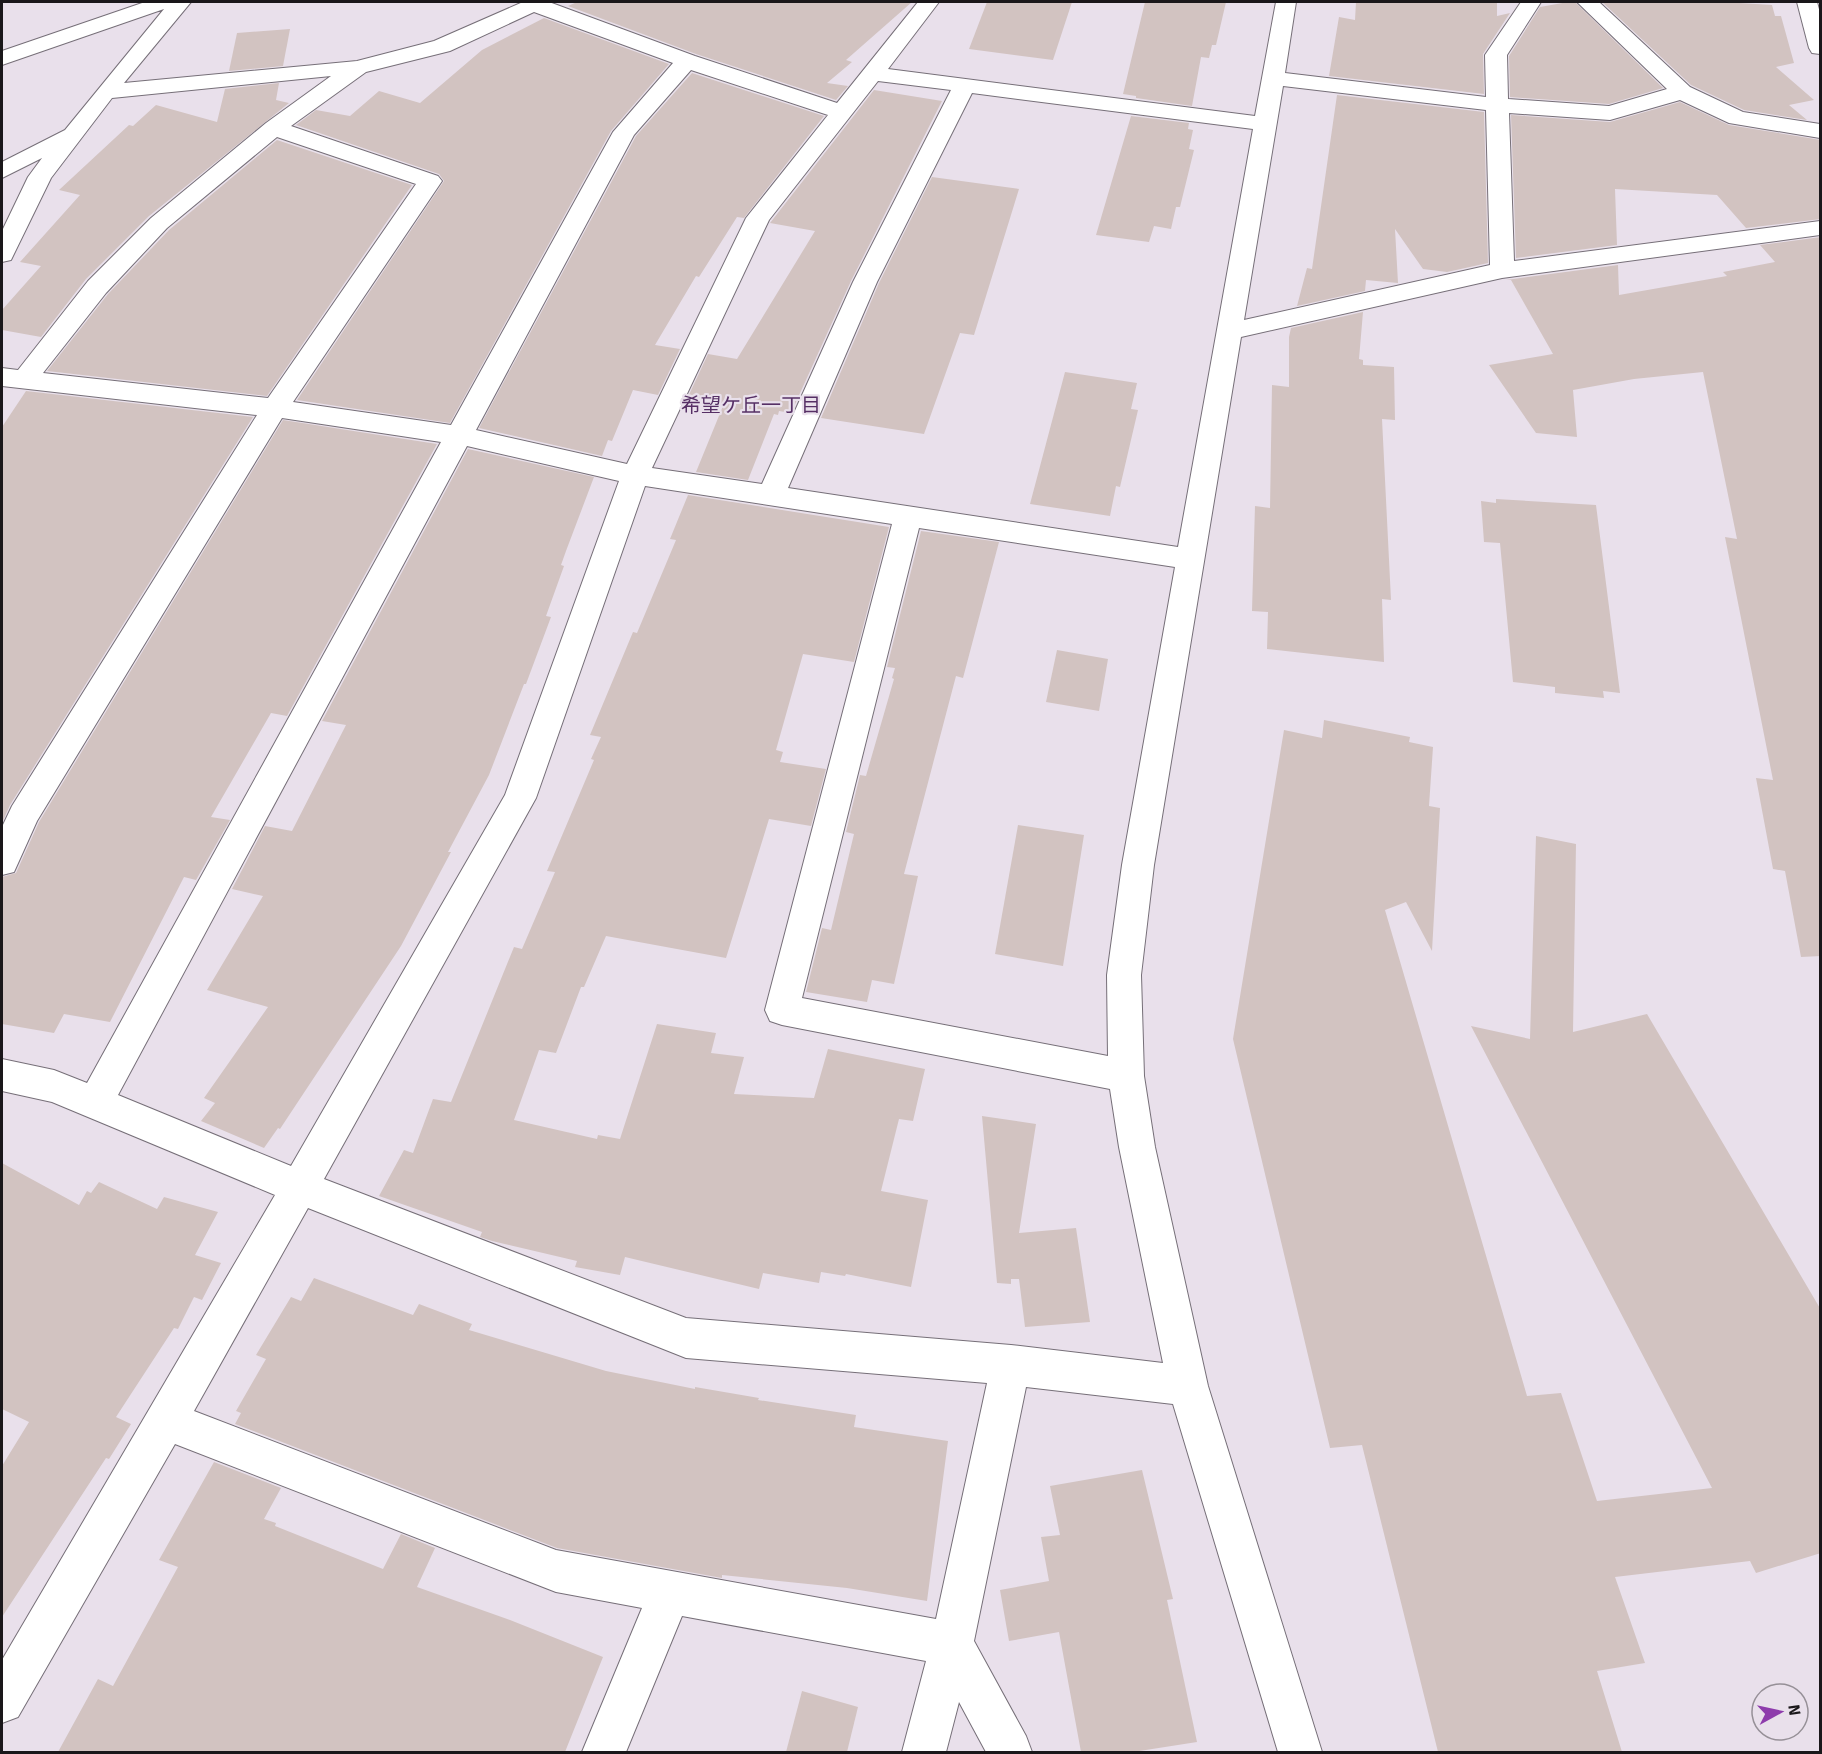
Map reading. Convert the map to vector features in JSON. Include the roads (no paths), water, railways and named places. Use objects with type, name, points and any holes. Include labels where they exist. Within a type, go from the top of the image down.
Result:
[{"type":"street","points":[[2,58],[164,2]]},
{"type":"street","points":[[2,255],[40,177],[105,92],[181,2]]},
{"type":"street","points":[[2,1701],[166,1420],[520,798],[635,475],[758,218],[929,2]]},
{"type":"street","points":[[1286,2],[1138,865],[1124,975],[1126,1076],[1137,1148],[1188,1386],[1300,1752]]},
{"type":"street","points":[[1502,270],[1496,55],[1531,2]]},
{"type":"street","points":[[1587,2],[1682,92],[1737,118],[1821,131]]},
{"type":"street","points":[[1807,2],[1821,48]]},
{"type":"street","points":[[105,92],[358,67],[442,46],[537,3],[687,61],[841,112]]},
{"type":"street","points":[[95,1103],[624,132],[687,61]]},
{"type":"street","points":[[13,379],[159,223],[274,129],[358,67]]},
{"type":"street","points":[[872,73],[1264,124]]},
{"type":"street","points":[[1273,78],[1497,105],[1610,113],[1682,92]]},
{"type":"street","points":[[771,495],[865,282],[965,85]]},
{"type":"street","points":[[2,862],[23,814],[275,408],[430,181],[274,129]]},
{"type":"street","points":[[2,171],[76,131]]},
{"type":"street","points":[[1230,331],[1502,270],[1821,228]]},
{"type":"street","points":[[13,379],[275,408],[459,435],[635,475],[1191,559]]},
{"type":"street","points":[[908,517],[782,1010],[1126,1076]]},
{"type":"street","points":[[2,1075],[54,1086],[299,1187],[686,1338],[1011,1365],[1188,1386]]},
{"type":"street","points":[[924,1752],[952,1644],[1011,1365]]},
{"type":"street","points":[[166,1420],[555,1571],[952,1644]]},
{"type":"street","points":[[604,1752],[670,1593]]},
{"type":"street","points":[[952,1644],[1010,1752]]},
{"type":"district","name":"希望ケ丘一丁目","points":[[751,405]]}]
